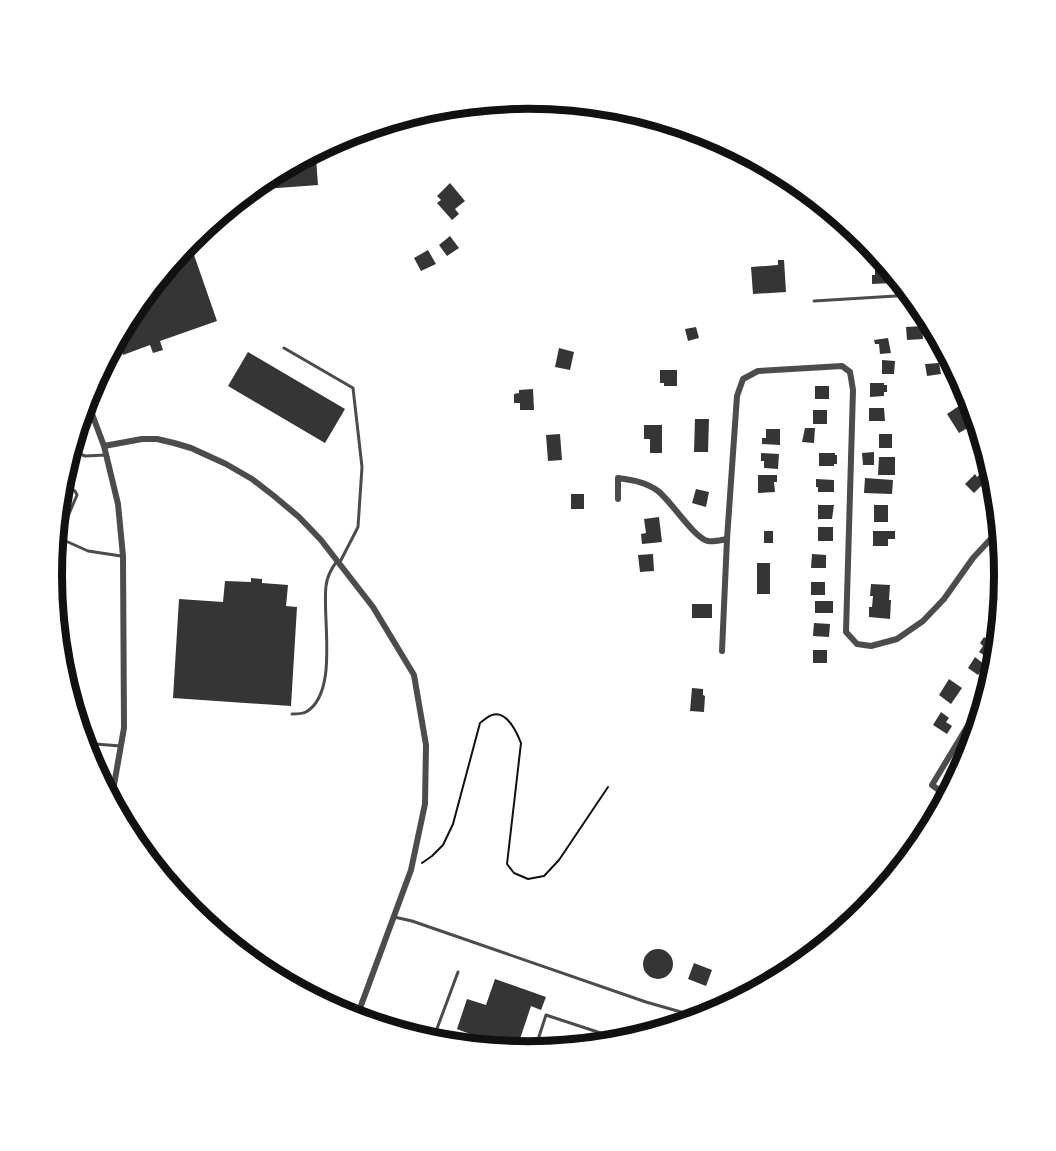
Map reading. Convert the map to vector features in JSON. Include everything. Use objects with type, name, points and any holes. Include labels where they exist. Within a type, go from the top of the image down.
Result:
[{"type":"street","points":[[722,651],[737,396],[743,379],[758,371],[842,366],[850,372],[853,390],[846,632],[857,644],[871,646],[897,639],[923,621],[944,599],[973,558],[993,536]]},
{"type":"street","points":[[91,412],[104,446],[118,504],[123,556],[124,728],[113,789]]},
{"type":"street","points":[[104,446],[142,439],[174,442],[226,464],[259,485],[299,517],[338,562],[373,607],[414,675],[426,745],[425,804],[411,870],[359,1010]]},
{"type":"street","points":[[618,499],[618,478],[636,480],[657,490],[696,534],[707,541],[727,539]]},
{"type":"street","points":[[941,792],[932,785],[972,719]]},
{"type":"lane","points":[[814,301],[901,296]]},
{"type":"lane","points":[[284,348],[353,388],[362,467],[358,527],[338,562],[329,571],[326,587],[325,679],[317,702],[304,714],[292,714]]},
{"type":"lane","points":[[78,453],[85,456],[106,455]]},
{"type":"lane","points":[[64,526],[77,495],[69,488]]},
{"type":"lane","points":[[63,540],[88,551],[123,556]]},
{"type":"lane","points":[[93,745],[121,746]]},
{"type":"lane","points":[[394,917],[412,921],[681,1012]]},
{"type":"lane","points":[[435,1033],[458,972]]},
{"type":"lane","points":[[537,1042],[546,1015],[607,1035]]},
{"type":"path","points":[[411,870],[432,856],[443,845],[453,825],[480,723],[493,714],[502,716],[516,729],[521,744],[507,864],[514,873],[528,879],[544,876],[559,860],[608,787]]},
{"type":"building","points":[[316,160],[318,185],[268,189]]},
{"type":"building","points":[[450,183],[465,201],[455,209],[459,214],[452,220],[437,203],[441,200],[437,196]]},
{"type":"building","points":[[450,236],[459,248],[447,256],[439,245]]},
{"type":"building","points":[[428,250],[436,264],[421,271],[414,258]]},
{"type":"building","points":[[192,252],[217,321],[160,341],[163,350],[153,353],[150,345],[123,355],[121,348],[140,316]]},
{"type":"building","points":[[778,260],[784,260],[786,292],[753,294],[751,267],[778,265]]},
{"type":"building","points":[[875,269],[879,269],[891,283],[872,284]]},
{"type":"building","points":[[922,326],[923,339],[907,340],[906,327]]},
{"type":"building","points":[[696,327],[699,338],[688,341],[685,329]]},
{"type":"building","points":[[888,338],[891,353],[880,354],[879,344],[875,344],[874,340]]},
{"type":"building","points":[[559,348],[574,352],[570,370],[555,367]]},
{"type":"building","points":[[248,352],[345,409],[325,443],[228,386]]},
{"type":"building","points":[[882,360],[895,361],[894,374],[882,374]]},
{"type":"building","points":[[939,363],[941,374],[927,376],[925,364]]},
{"type":"building","points":[[660,370],[677,370],[677,386],[664,386],[664,383],[660,383]]},
{"type":"building","points":[[870,383],[884,383],[887,385],[887,392],[884,392],[884,396],[870,397]]},
{"type":"building","points":[[815,386],[829,386],[829,399],[815,399]]},
{"type":"building","points":[[533,389],[534,410],[520,410],[520,403],[514,403],[514,394],[519,393],[519,390]]},
{"type":"building","points":[[959,406],[970,426],[959,433],[947,414]]},
{"type":"building","points":[[869,408],[884,408],[885,421],[869,421]]},
{"type":"building","points":[[813,410],[827,410],[827,424],[813,424]]},
{"type":"building","points":[[695,419],[709,419],[708,452],[694,452]]},
{"type":"building","points":[[644,425],[662,425],[662,453],[650,453],[650,439],[644,439]]},
{"type":"building","points":[[805,428],[815,428],[814,443],[802,442]]},
{"type":"building","points":[[766,429],[780,429],[780,445],[762,444],[762,438],[766,438]]},
{"type":"building","points":[[560,434],[562,460],[548,461],[546,435]]},
{"type":"building","points":[[879,434],[892,434],[892,448],[879,448]]},
{"type":"building","points":[[874,452],[874,465],[863,465],[862,453]]},
{"type":"building","points":[[761,453],[779,454],[778,469],[764,468]]},
{"type":"building","points":[[819,453],[835,453],[837,464],[819,466]]},
{"type":"building","points":[[879,457],[895,457],[895,475],[878,475]]},
{"type":"building","points":[[975,474],[977,477],[980,474],[985,482],[974,493],[965,484]]},
{"type":"building","points":[[758,475],[777,475],[777,482],[774,482],[775,492],[758,493]]},
{"type":"building","points":[[865,478],[893,480],[892,494],[864,493]]},
{"type":"building","points":[[816,479],[834,480],[834,492],[818,492]]},
{"type":"building","points":[[696,489],[709,492],[706,507],[692,503]]},
{"type":"building","points":[[571,494],[584,494],[584,509],[571,509]]},
{"type":"building","points":[[818,505],[834,505],[832,519],[818,519]]},
{"type":"building","points":[[874,505],[888,505],[888,522],[874,522]]},
{"type":"building","points":[[659,517],[662,542],[642,544],[641,534],[646,533],[644,519]]},
{"type":"building","points":[[818,527],[833,527],[833,541],[818,541]]},
{"type":"building","points":[[764,531],[773,531],[773,543],[764,543]]},
{"type":"building","points":[[873,531],[895,531],[895,539],[888,539],[888,546],[873,546]]},
{"type":"building","points":[[653,554],[654,571],[640,572],[638,555]]},
{"type":"building","points":[[812,554],[826,555],[826,568],[811,568]]},
{"type":"building","points":[[757,563],[770,563],[770,594],[757,594]]},
{"type":"building","points":[[251,578],[262,579],[262,583],[288,585],[286,606],[297,607],[291,706],[173,698],[179,599],[223,602],[225,581],[251,582]]},
{"type":"building","points":[[811,582],[825,582],[825,595],[811,595]]},
{"type":"building","points":[[871,584],[890,585],[890,619],[869,617],[869,607],[872,607],[873,596],[870,596]]},
{"type":"building","points":[[815,601],[833,601],[833,613],[815,613]]},
{"type":"building","points":[[692,604],[712,604],[712,618],[692,618]]},
{"type":"building","points":[[814,623],[830,624],[829,637],[813,636]]},
{"type":"building","points":[[984,637],[990,641],[988,657],[979,652],[983,646],[980,643]]},
{"type":"building","points":[[813,650],[827,650],[827,663],[813,663]]},
{"type":"building","points":[[975,657],[985,665],[978,675],[968,668]]},
{"type":"building","points":[[949,679],[962,688],[951,704],[939,695]]},
{"type":"building","points":[[692,688],[703,689],[704,712],[690,711]]},
{"type":"building","points":[[941,712],[949,718],[946,722],[952,726],[947,734],[933,725]]},
{"type":"building","points":[[658,949],[669,953],[673,964],[669,975],[658,979],[647,975],[643,964],[647,953]]},
{"type":"building","points":[[694,963],[712,970],[706,986],[688,979]]},
{"type":"building","points":[[495,979],[546,997],[541,1010],[531,1006],[519,1042],[474,1039],[475,1036],[457,1029],[467,999],[486,1005]]}]
